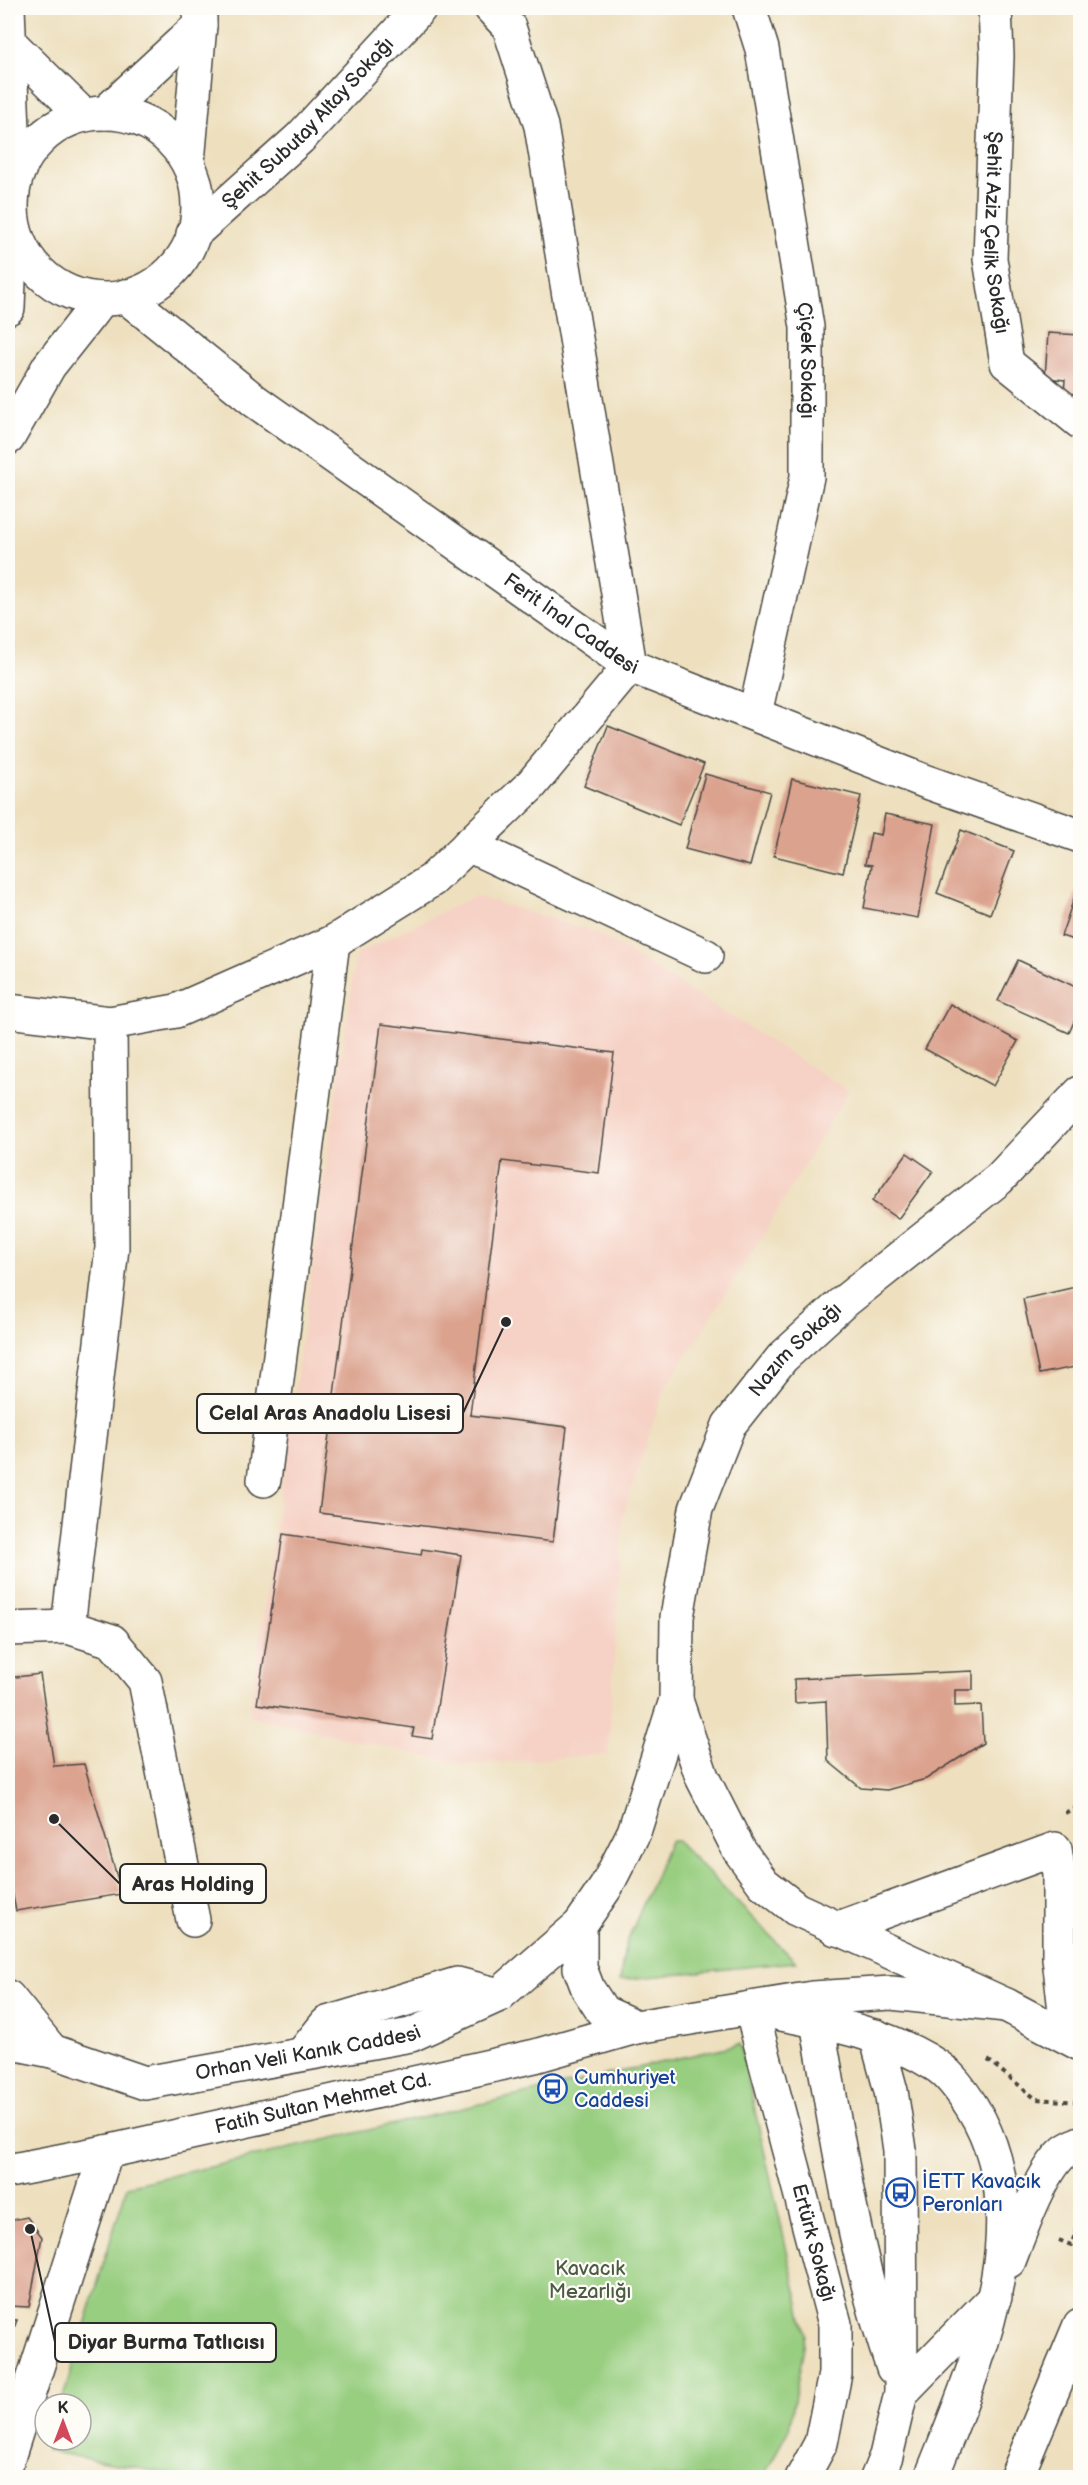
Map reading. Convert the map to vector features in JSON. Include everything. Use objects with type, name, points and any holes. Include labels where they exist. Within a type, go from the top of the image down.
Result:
[{"type":"main road","points":[[8,8],[16,235],[31,263],[60,288],[76,294],[113,297],[149,288],[171,271],[186,251],[193,234],[198,201],[188,162],[200,16]]},
{"type":"main road","name":"Şehit Subutay Altay Sokağı","points":[[193,234],[300,138],[420,8]]},
{"type":"main road","points":[[8,1011],[110,1023],[176,1011],[333,942],[432,880],[531,785],[630,666],[541,126],[508,27],[491,8]]},
{"type":"main road","name":"Çiçek Sokağı","points":[[749,8],[762,48],[807,327],[807,477],[755,714]]},
{"type":"main road","name":"Şehit Aziz Çelik Sokağı","points":[[995,8],[997,56],[990,259],[1007,363],[1080,422]]},
{"type":"main road","points":[[94,114],[200,16]]},
{"type":"main road","points":[[8,41],[94,114]]},
{"type":"main road","points":[[8,308],[13,191],[25,157],[41,138],[60,124],[94,114],[126,115],[144,122],[166,136],[188,162]]},
{"type":"main road","points":[[8,438],[49,366],[113,297]]},
{"type":"main road","name":"Ferit İnal Caddesi","points":[[113,297],[255,401],[630,666],[924,781],[1080,836]]},
{"type":"main road","points":[[468,845],[706,956]]},
{"type":"main road","points":[[264,1480],[333,942]]},
{"type":"main road","points":[[68,1627],[112,1248],[110,1023]]},
{"type":"main road","name":"Nazım Sokağı","points":[[676,1700],[677,1617],[696,1509],[729,1425],[782,1358],[840,1305],[999,1179],[1080,1093]]},
{"type":"main road","points":[[8,1629],[68,1627],[112,1641],[145,1681],[193,1920]]},
{"type":"main road","points":[[676,1700],[702,1777],[745,1858],[763,1883],[788,1903],[836,1929],[1006,2005],[1080,2043]]},
{"type":"main road","name":"Orhan Veli Kanık Caddesi","points":[[8,2042],[52,2051],[145,2083],[411,2035],[499,1995],[580,1924],[606,1887],[634,1832],[676,1700]]},
{"type":"main road","points":[[836,1929],[1055,1849],[1059,1874],[1059,1958],[1065,2011],[1080,2043]]},
{"type":"main road","points":[[580,1924],[580,1968],[588,1989],[603,2012],[636,2027]]},
{"type":"main road","name":"Fatih Sultan Mehmet Cd.","points":[[8,2171],[106,2152],[535,2056],[636,2027],[813,1998],[891,1993],[1006,2005]]},
{"type":"main road","points":[[8,1997],[52,2051]]},
{"type":"main road","points":[[751,2008],[876,2036],[903,2046],[939,2067],[962,2093],[981,2121],[994,2154],[1001,2192],[1001,2246],[995,2297],[901,2393]]},
{"type":"main road","name":"Ertürk Sokağı","points":[[751,2008],[835,2324],[835,2374],[821,2443],[802,2478]]},
{"type":"main road","points":[[817,2022],[849,2207],[876,2320],[901,2393]]},
{"type":"main road","points":[[876,2036],[891,2091],[900,2150],[901,2393],[886,2456],[877,2478]]},
{"type":"main road","points":[[931,2478],[964,2392],[995,2297],[1026,2214],[1052,2166],[1064,2151],[1080,2143]]},
{"type":"main road","points":[[8,2458],[106,2152]]},
{"type":"main road","points":[[1016,2478],[1080,2325]]},
{"type":"path","points":[[981,2053],[1036,2099],[1078,2102],[1080,2107]]},
{"type":"shaded area","points":[[475,896],[598,933],[849,1091],[753,1251],[663,1392],[623,1517],[608,1754],[464,1765],[249,1716],[356,954]]},
{"type":"green space","points":[[670,1841],[677,1841],[796,1962],[620,1980],[625,1947]]},
{"type":"green space","name":"Kavacık Mezarlığı","points":[[740,2044],[806,2335],[789,2429],[763,2477],[190,2478],[52,2452],[93,2452],[93,2392],[65,2392],[127,2186]]},
{"type":"building","points":[[1048,333],[1080,335],[1080,395],[1064,394],[1065,380],[1045,378]]},
{"type":"building","points":[[608,726],[704,764],[679,825],[584,786]]},
{"type":"building","points":[[705,774],[770,792],[750,866],[685,849]]},
{"type":"building","points":[[792,779],[861,796],[843,873],[774,856]]},
{"type":"building","points":[[885,814],[935,824],[918,918],[864,908],[872,865],[865,864],[871,833],[881,835]]},
{"type":"building","points":[[961,830],[1014,851],[990,914],[937,893]]},
{"type":"building","points":[[1080,881],[1080,942],[1061,936]]},
{"type":"building","points":[[1018,960],[1080,989],[1080,1008],[1069,1033],[998,1001]]},
{"type":"building","points":[[950,1004],[1018,1041],[993,1086],[925,1049]]},
{"type":"building","points":[[381,1024],[614,1053],[599,1173],[502,1161],[470,1415],[567,1427],[553,1542],[319,1513]]},
{"type":"building","points":[[907,1153],[933,1171],[898,1219],[872,1201]]},
{"type":"building","points":[[1080,1286],[1080,1366],[1039,1374],[1023,1299]]},
{"type":"building","points":[[283,1534],[421,1555],[422,1549],[461,1555],[432,1739],[412,1736],[414,1728],[257,1704]]},
{"type":"building","points":[[973,1671],[973,1690],[955,1690],[955,1706],[981,1705],[983,1743],[926,1779],[887,1790],[861,1788],[828,1761],[826,1701],[795,1703],[794,1679]]},
{"type":"building","points":[[40,1674],[54,1766],[84,1764],[122,1894],[16,1911],[8,1872],[8,1678]]},
{"type":"building","points":[[27,2217],[42,2237],[29,2307],[8,2306],[8,2221]]},
{"type":"building","points":[[8,2320],[17,2320],[8,2344]]},
{"type":"place","name":"Celal Aras Anadolu Lisesi","points":[[506,1322]]},
{"type":"place","name":"Aras Holding","points":[[54,1819]]},
{"type":"place","name":"Cumhuriyet Caddesi","points":[[553,2089]]},
{"type":"place","name":"İETT Kavacık Peronları","points":[[901,2193]]},
{"type":"place","name":"Diyar Burma Tatlıcısı","points":[[30,2229]]}]
